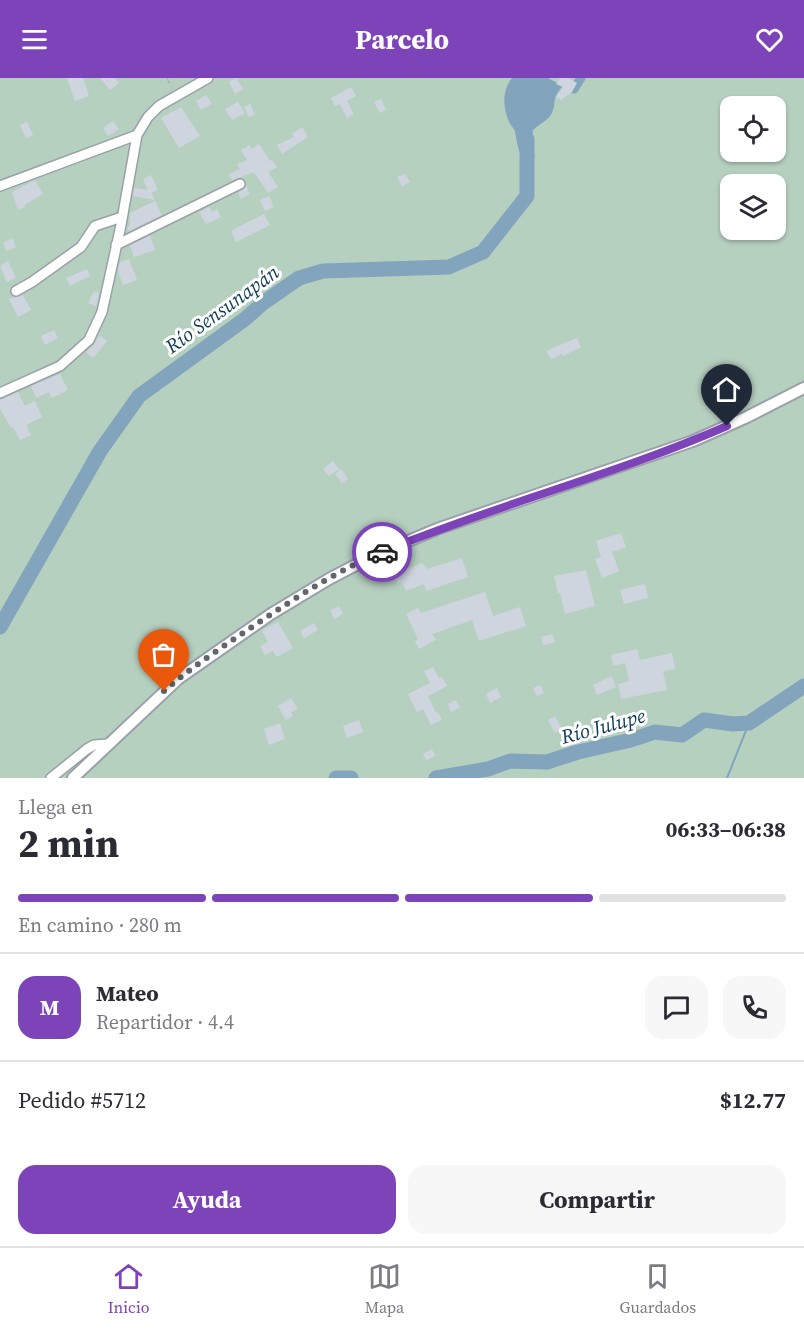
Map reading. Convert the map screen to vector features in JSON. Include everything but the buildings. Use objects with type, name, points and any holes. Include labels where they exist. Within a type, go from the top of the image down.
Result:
[{"type":"street","points":[[0,393],[60,366],[89,340],[102,312],[137,135],[147,117],[159,106],[208,78]]},
{"type":"street","points":[[0,186],[137,135]]},
{"type":"street","points":[[116,245],[240,184]]},
{"type":"street","points":[[16,291],[81,247],[94,226],[122,217]]},
{"type":"street","points":[[73,778],[178,679],[271,614],[329,579],[375,555],[437,529],[693,441],[804,388]]},
{"type":"street","points":[[51,778],[87,749],[94,745],[108,744]]},
{"type":"path","points":[[167,78],[175,96]]},
{"type":"green space","points":[[0,78],[804,78],[804,778],[0,778]]},
{"type":"water","points":[[512,78],[548,78],[563,86],[559,90],[550,116],[533,130],[531,148],[535,156],[532,159],[521,155],[515,131],[506,112],[504,101],[506,89]]},
{"type":"waterway","points":[[574,89],[581,78]]},
{"type":"waterway","name":"Río Sensunapán","points":[[0,627],[100,451],[139,396],[299,278],[323,271],[449,267],[483,252],[527,196],[527,139]]},
{"type":"waterway","name":"Río Julupe","points":[[436,778],[488,769],[510,761],[547,762],[655,732],[682,735],[704,720],[733,724],[749,723],[804,686]]},
{"type":"waterway","points":[[727,778],[749,723]]},
{"type":"waterway","name":"Río Julupe","points":[[336,778],[351,778]]},
{"type":"way so far","points":[[164,691],[271,614],[329,579],[382,552]]},
{"type":"route","points":[[382,552],[437,529],[693,441],[727,426]]}]
